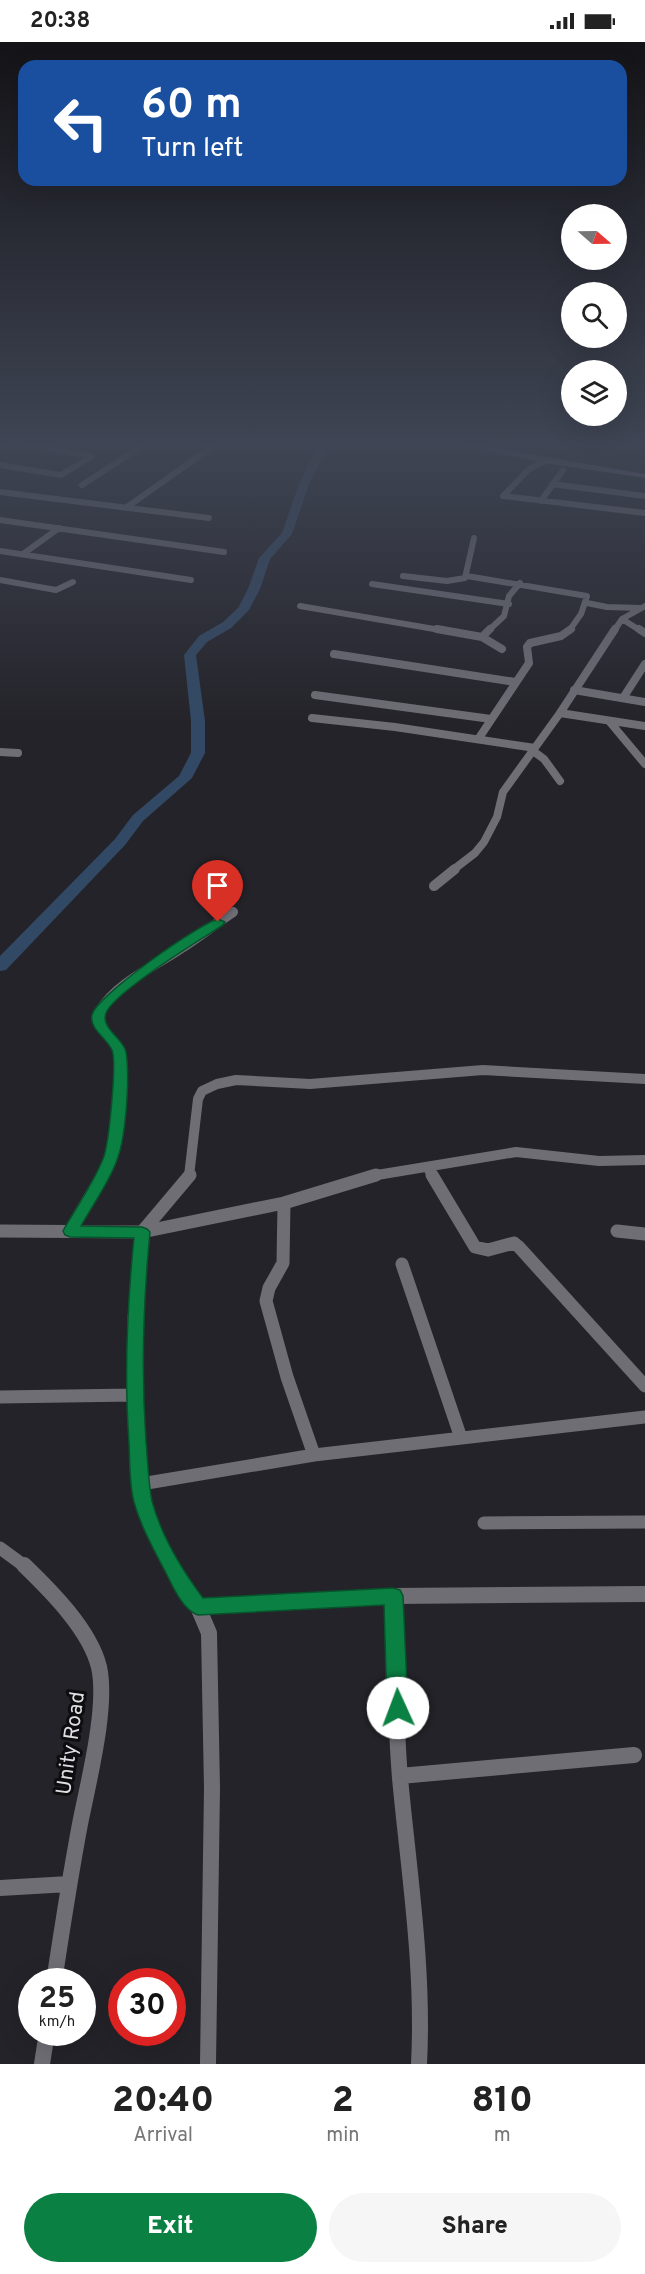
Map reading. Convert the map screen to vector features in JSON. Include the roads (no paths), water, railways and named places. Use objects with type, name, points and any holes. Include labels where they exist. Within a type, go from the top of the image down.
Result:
[{"type":"street","points":[[23,554],[47,536]]},
{"type":"street","points":[[116,536],[224,552]]},
{"type":"street","points":[[467,576],[474,538]]},
{"type":"street","points":[[0,551],[191,580]]},
{"type":"street","points":[[403,576],[454,581],[467,576],[520,583],[587,596],[587,603],[570,633],[530,643],[527,647],[529,663],[479,738]]},
{"type":"street","points":[[0,580],[56,590],[73,582]]},
{"type":"street","points":[[482,637],[504,616],[509,604],[509,596],[520,583]]},
{"type":"street","points":[[372,584],[509,604]]},
{"type":"street","points":[[587,603],[607,607],[643,607]]},
{"type":"street","points":[[300,606],[482,637],[502,649]]},
{"type":"street","points":[[434,886],[475,853],[484,842],[497,817],[503,792],[560,713],[573,690],[622,619],[643,607]]},
{"type":"street","points":[[622,619],[645,633]]},
{"type":"street","points":[[334,654],[516,682]]},
{"type":"street","points":[[623,698],[645,664]]},
{"type":"street","points":[[573,690],[645,702]]},
{"type":"street","points":[[315,694],[491,719]]},
{"type":"street","points":[[560,713],[645,726]]},
{"type":"street","points":[[312,718],[479,738],[534,749],[560,781]]},
{"type":"street","points":[[609,721],[645,764]]},
{"type":"street","points":[[0,752],[18,753]]},
{"type":"street","points":[[70,1231],[111,1158],[115,1135],[120,1084],[119,1050],[98,1019],[99,1012],[113,996],[139,975],[233,912]]},
{"type":"street","points":[[208,2064],[212,1776],[209,1633],[198,1607],[182,1585],[153,1530],[143,1501],[134,1395],[134,1318],[142,1232],[189,1178],[194,1161],[198,1099],[202,1091],[217,1083],[236,1080],[310,1084],[483,1070],[645,1079]]},
{"type":"street","points":[[0,1231],[142,1232],[212,1220],[284,1203],[378,1174],[516,1152],[599,1161],[645,1160]]},
{"type":"street","points":[[428,1167],[475,1247],[488,1250],[514,1243],[519,1247],[645,1386]]},
{"type":"street","points":[[284,1203],[283,1263],[269,1288],[266,1301],[287,1377],[314,1455]]},
{"type":"street","points":[[617,1231],[645,1234]]},
{"type":"street","points":[[402,1264],[461,1438]]},
{"type":"street","points":[[0,1397],[134,1395]]},
{"type":"street","points":[[141,1484],[314,1455],[645,1417]]},
{"type":"street","points":[[484,1523],[645,1522]]},
{"type":"street","name":"Unity Road","points":[[0,1548],[20,1561],[61,1601],[94,1652],[102,1689],[95,1749],[69,1884],[56,1968]]},
{"type":"street","points":[[198,1607],[393,1596],[645,1594]]},
{"type":"street","points":[[393,1596],[400,1776],[420,1962],[423,2018],[419,2064]]},
{"type":"street","points":[[400,1776],[634,1755]]},
{"type":"street","points":[[0,1888],[69,1884]]},
{"type":"street","points":[[42,2064],[45,2046]]},
{"type":"waterway","points":[[0,966],[120,842],[138,818],[185,778],[198,753],[198,721],[190,655],[203,639],[227,625],[243,610],[254,589],[265,558],[285,536]]}]
